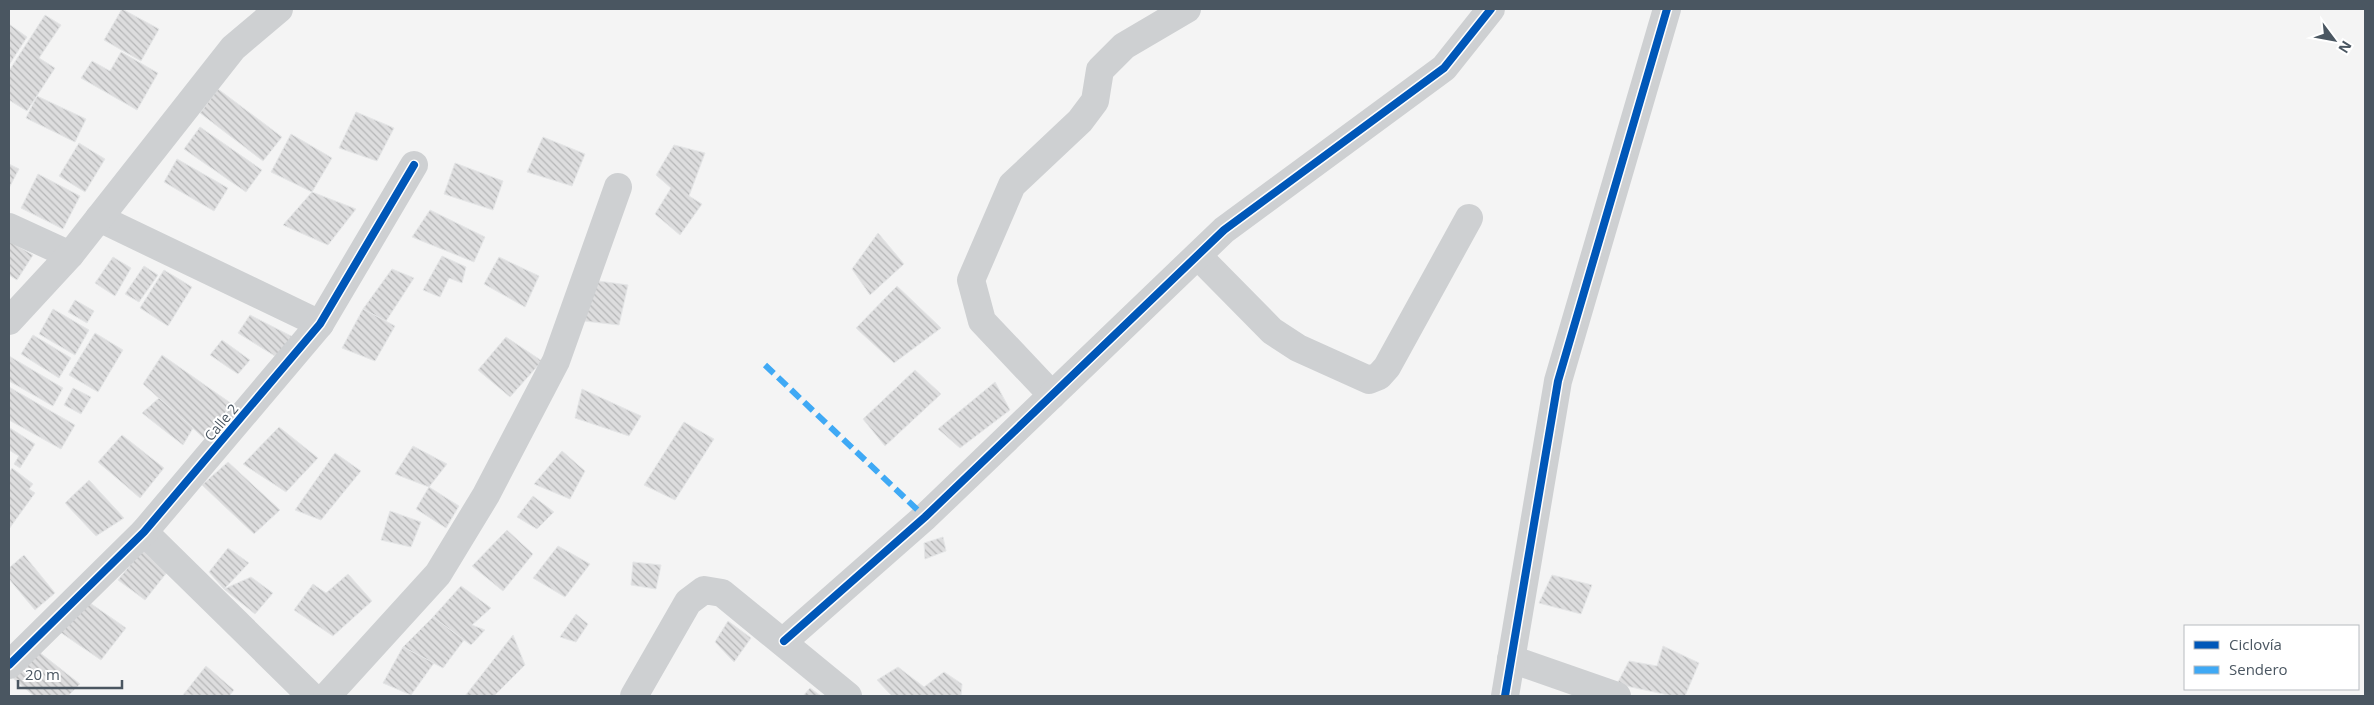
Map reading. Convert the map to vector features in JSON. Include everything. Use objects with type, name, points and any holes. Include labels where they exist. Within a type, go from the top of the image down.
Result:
[{"type":"street","points":[[9,321],[70,256],[233,48],[276,9]]},
{"type":"street","points":[[1052,395],[982,321],[971,280],[1012,185],[1080,121],[1090,108],[1095,101],[1100,70],[1124,46],[1187,9]]},
{"type":"street","points":[[784,642],[925,517],[1224,230],[1444,68],[1491,9]]},
{"type":"street","points":[[1505,696],[1558,381],[1668,9]]},
{"type":"street","name":"Calle 2","points":[[9,665],[144,532],[320,324],[414,165]]},
{"type":"street","points":[[327,696],[438,574],[486,495],[556,361],[618,187]]},
{"type":"street","points":[[99,218],[320,324]]},
{"type":"street","points":[[1198,256],[1272,331],[1298,348],[1369,380],[1379,376],[1387,367],[1470,218]]},
{"type":"street","points":[[9,227],[70,256]]},
{"type":"street","points":[[144,532],[311,696]]},
{"type":"street","points":[[634,696],[688,602],[704,590],[722,592],[848,696]]},
{"type":"street","points":[[1511,659],[1617,696]]},
{"type":"building","points":[[122,9],[159,29],[141,61],[104,40]]},
{"type":"building","points":[[45,15],[61,25],[39,58],[55,68],[27,111],[9,100],[9,71]]},
{"type":"building","points":[[9,24],[27,37],[9,65]]},
{"type":"building","points":[[121,52],[158,73],[137,110],[81,78],[92,61],[110,71]]},
{"type":"building","points":[[218,89],[282,137],[263,161],[200,113]]},
{"type":"building","points":[[37,96],[86,119],[75,142],[26,118]]},
{"type":"building","points":[[356,112],[394,128],[377,161],[339,148]]},
{"type":"building","points":[[200,127],[262,170],[246,192],[184,149]]},
{"type":"building","points":[[291,134],[332,158],[312,192],[271,172]]},
{"type":"building","points":[[543,137],[585,154],[572,186],[527,172]]},
{"type":"building","points":[[79,143],[105,159],[85,192],[59,176]]},
{"type":"building","points":[[674,145],[705,153],[689,196],[702,204],[680,235],[655,214],[671,188],[656,175]]},
{"type":"building","points":[[177,159],[228,188],[214,211],[164,182]]},
{"type":"building","points":[[455,163],[503,181],[493,210],[444,194]]},
{"type":"building","points":[[9,164],[19,169],[9,188]]},
{"type":"building","points":[[38,174],[80,196],[63,229],[21,208]]},
{"type":"building","points":[[312,192],[356,209],[328,245],[283,225]]},
{"type":"building","points":[[430,210],[485,237],[474,262],[412,237]]},
{"type":"building","points":[[878,233],[904,264],[870,295],[852,269]]},
{"type":"building","points":[[9,241],[33,255],[17,280],[9,275]]},
{"type":"building","points":[[442,256],[466,267],[462,283],[449,278],[440,297],[423,290]]},
{"type":"building","points":[[113,257],[131,268],[115,296],[95,283]]},
{"type":"building","points":[[499,257],[539,276],[525,307],[484,284]]},
{"type":"building","points":[[144,266],[158,275],[139,302],[125,294]]},
{"type":"building","points":[[392,269],[414,278],[386,321],[363,309]]},
{"type":"building","points":[[164,270],[192,287],[168,326],[140,308]]},
{"type":"building","points":[[598,281],[628,285],[619,325],[584,321]]},
{"type":"building","points":[[897,286],[941,328],[894,363],[856,328]]},
{"type":"building","points":[[75,300],[94,311],[87,323],[68,312]]},
{"type":"building","points":[[53,309],[89,330],[75,355],[39,334]]},
{"type":"building","points":[[363,309],[395,326],[375,361],[342,348]]},
{"type":"building","points":[[250,315],[293,337],[278,358],[238,333]]},
{"type":"building","points":[[95,333],[123,350],[98,392],[69,375]]},
{"type":"building","points":[[33,335],[71,358],[59,378],[21,354]]},
{"type":"building","points":[[506,337],[542,361],[510,397],[478,370]]},
{"type":"building","points":[[222,340],[250,360],[238,374],[210,355]]},
{"type":"building","points":[[162,355],[232,404],[205,439],[143,384]]},
{"type":"building","points":[[9,356],[63,388],[53,406],[9,381]]},
{"type":"building","points":[[915,370],[941,394],[885,446],[863,419]]},
{"type":"building","points":[[995,382],[1010,410],[960,448],[938,429]]},
{"type":"building","points":[[9,387],[75,425],[61,449],[9,420]]},
{"type":"building","points":[[73,388],[91,397],[81,414],[64,405]]},
{"type":"building","points":[[582,389],[641,416],[629,436],[575,418]]},
{"type":"building","points":[[159,398],[193,428],[183,445],[142,413]]},
{"type":"building","points":[[684,422],[714,439],[675,500],[644,485]]},
{"type":"building","points":[[279,427],[318,458],[286,492],[243,464]]},
{"type":"building","points":[[10,428],[35,444],[20,468],[14,464],[19,456],[9,450]]},
{"type":"building","points":[[122,435],[164,468],[140,498],[98,462]]},
{"type":"building","points":[[413,446],[447,464],[429,487],[395,474]]},
{"type":"building","points":[[562,451],[585,471],[570,499],[534,484]]},
{"type":"building","points":[[335,453],[361,471],[321,520],[295,510]]},
{"type":"building","points":[[228,462],[280,510],[254,534],[202,485]]},
{"type":"building","points":[[12,468],[33,484],[29,489],[35,493],[9,529],[9,473]]},
{"type":"building","points":[[89,480],[124,518],[96,536],[65,503]]},
{"type":"building","points":[[429,487],[459,506],[446,528],[416,509]]},
{"type":"building","points":[[533,496],[554,512],[537,529],[517,517]]},
{"type":"building","points":[[390,511],[421,522],[411,547],[381,540]]},
{"type":"building","points":[[507,530],[533,554],[503,591],[472,566]]},
{"type":"building","points":[[943,537],[946,551],[925,559],[924,543]]},
{"type":"building","points":[[148,543],[172,566],[145,600],[118,580]]},
{"type":"building","points":[[558,546],[590,564],[565,597],[533,578]]},
{"type":"building","points":[[228,548],[249,563],[224,589],[209,572]]},
{"type":"building","points":[[24,555],[55,593],[35,610],[9,579],[9,568]]},
{"type":"building","points":[[633,562],[661,565],[656,589],[631,585]]},
{"type":"building","points":[[348,574],[372,601],[333,636],[294,610],[313,584],[326,593]]},
{"type":"building","points":[[1552,575],[1592,585],[1581,614],[1539,603]]},
{"type":"building","points":[[251,577],[273,593],[255,614],[224,589]]},
{"type":"building","points":[[461,586],[491,608],[472,625],[485,630],[471,645],[433,617]]},
{"type":"building","points":[[90,603],[126,628],[101,660],[57,630]]},
{"type":"building","points":[[576,614],[588,624],[576,642],[560,637]]},
{"type":"building","points":[[433,617],[464,640],[443,668],[403,647]]},
{"type":"building","points":[[728,621],[751,638],[734,662],[715,642]]},
{"type":"building","points":[[513,635],[525,665],[494,696],[465,696]]},
{"type":"building","points":[[1663,646],[1699,663],[1685,696],[1673,696],[1617,684],[1629,661],[1657,666]]},
{"type":"building","points":[[403,647],[434,663],[411,695],[383,683]]},
{"type":"building","points":[[39,652],[80,684],[68,696],[34,696],[13,678]]},
{"type":"building","points":[[206,666],[234,690],[229,696],[183,695]]},
{"type":"building","points":[[898,667],[924,687],[944,672],[962,684],[961,696],[892,696],[877,680]]},
{"type":"building","points":[[810,688],[821,696],[803,696]]},
{"type":"marked path","points":[[765,365],[925,517]]},
{"type":"cycle path","points":[[784,641],[925,517],[1224,230],[1444,68],[1491,9]]},
{"type":"cycle path","points":[[1505,696],[1558,381],[1667,9]]},
{"type":"cycle path","points":[[9,665],[144,532],[320,324],[414,165]]}]
